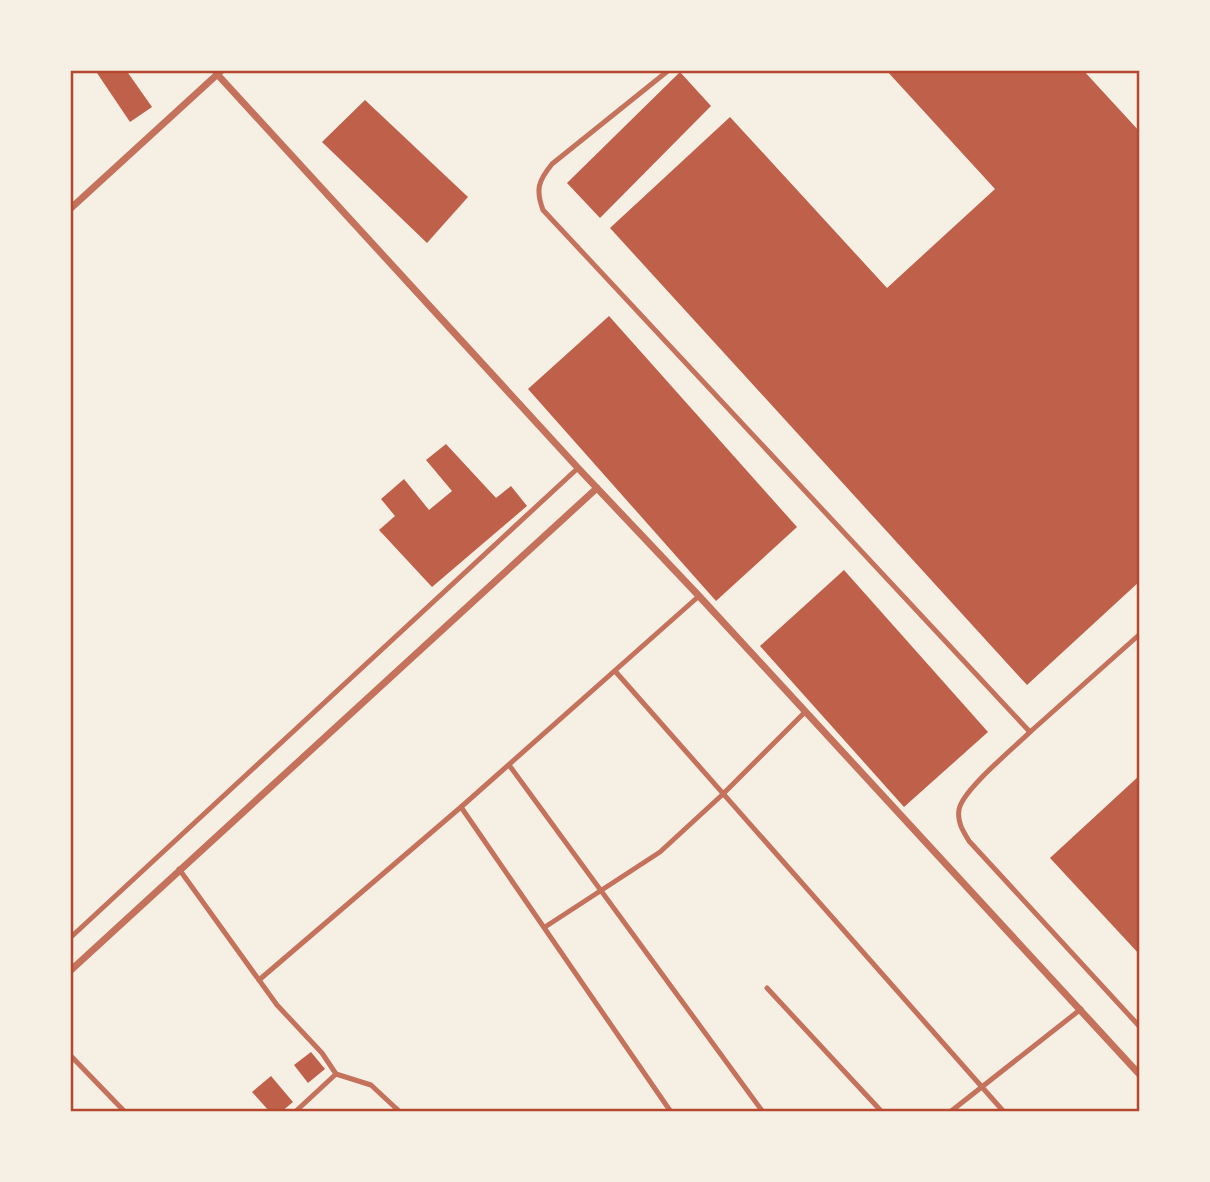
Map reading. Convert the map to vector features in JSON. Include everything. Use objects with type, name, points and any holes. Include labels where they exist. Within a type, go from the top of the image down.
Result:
[{"type":"street","points":[[70,209],[220,72],[578,468],[1140,1075]]},
{"type":"street","points":[[70,971],[597,488]]},
{"type":"lane","points":[[669,70],[552,164],[541,178],[538,197],[543,210],[1030,732]]},
{"type":"lane","points":[[70,938],[578,468]]},
{"type":"lane","points":[[259,980],[461,807],[699,596]]},
{"type":"lane","points":[[1140,635],[1030,732],[968,792],[959,808],[959,824],[969,841],[1140,1027]]},
{"type":"lane","points":[[615,670],[1004,1112]]},
{"type":"lane","points":[[545,927],[660,852],[723,795],[805,712]]},
{"type":"lane","points":[[509,765],[763,1112]]},
{"type":"lane","points":[[461,807],[671,1112]]},
{"type":"lane","points":[[179,869],[277,1005],[322,1053],[336,1074],[371,1086],[400,1112]]},
{"type":"lane","points":[[766,988],[883,1112]]},
{"type":"lane","points":[[950,1112],[1081,1009]]},
{"type":"lane","points":[[70,1055],[125,1112]]},
{"type":"lane","points":[[295,1112],[336,1074]]},
{"type":"building","points":[[95,70],[126,70],[152,107],[130,122]]},
{"type":"building","points":[[886,70],[1083,70],[1140,132],[1140,581],[1027,685],[610,228],[730,117],[887,288],[995,189]]},
{"type":"building","points":[[680,72],[711,106],[600,218],[567,183]]},
{"type":"building","points":[[365,100],[468,197],[427,243],[322,142]]},
{"type":"building","points":[[609,316],[797,527],[716,601],[528,389]]},
{"type":"building","points":[[446,444],[496,498],[511,486],[527,506],[432,587],[379,530],[395,516],[381,499],[404,479],[429,510],[452,491],[426,460]]},
{"type":"building","points":[[844,570],[988,732],[904,807],[760,646]]},
{"type":"building","points":[[1140,775],[1140,955],[1050,858]]},
{"type":"building","points":[[311,1052],[325,1069],[308,1083],[294,1065]]},
{"type":"building","points":[[271,1076],[293,1102],[281,1112],[270,1112],[252,1092]]}]
